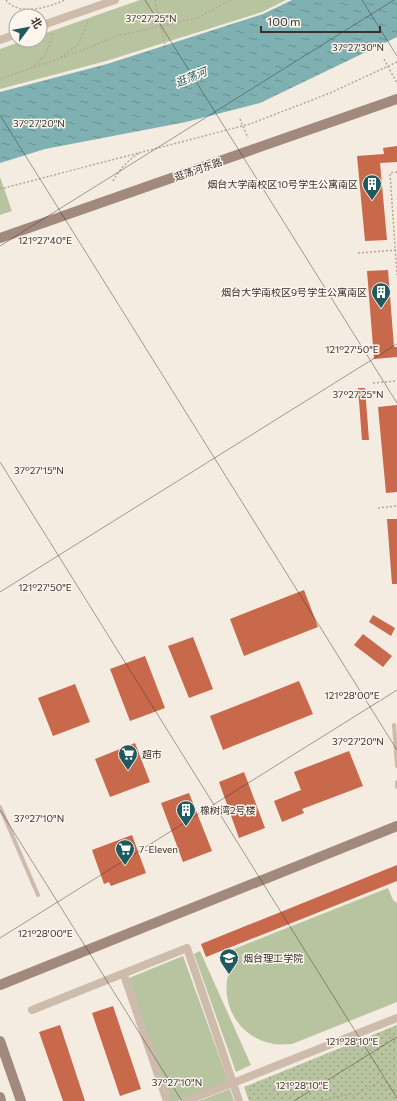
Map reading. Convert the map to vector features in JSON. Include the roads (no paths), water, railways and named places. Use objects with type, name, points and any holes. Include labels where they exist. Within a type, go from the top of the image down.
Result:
[{"type":"street","points":[[48,23],[115,0]]},
{"type":"street","name":"逛荡河东路","points":[[0,238],[397,99]]},
{"type":"street","points":[[0,985],[397,826]]},
{"type":"street","points":[[32,1010],[187,948],[240,1101]]},
{"type":"street","points":[[124,974],[167,1101]]},
{"type":"street","points":[[186,1101],[397,1018]]},
{"type":"street","points":[[0,1041],[21,1101]]},
{"type":"street","points":[[0,1097],[1,1101]]},
{"type":"lane","points":[[394,725],[397,766]]},
{"type":"lane","points":[[397,782],[397,787]]},
{"type":"lane","points":[[0,807],[38,895]]},
{"type":"water","name":"逛荡河","points":[[292,0],[397,0],[397,37],[260,103],[186,122],[45,149],[0,163],[0,92],[107,64],[263,14]]},
{"type":"place","name":"烟台大学南校区10号学生公寓南区","points":[[372,201]]},
{"type":"place","name":"烟台大学南校区9号学生公寓南区","points":[[381,309]]},
{"type":"place","name":"超市","points":[[128,771]]},
{"type":"place","name":"橡树湾2号楼","points":[[186,827]]},
{"type":"place","name":"7-Eleven","points":[[125,866]]},
{"type":"place","name":"烟台理工学院","points":[[229,975]]}]
